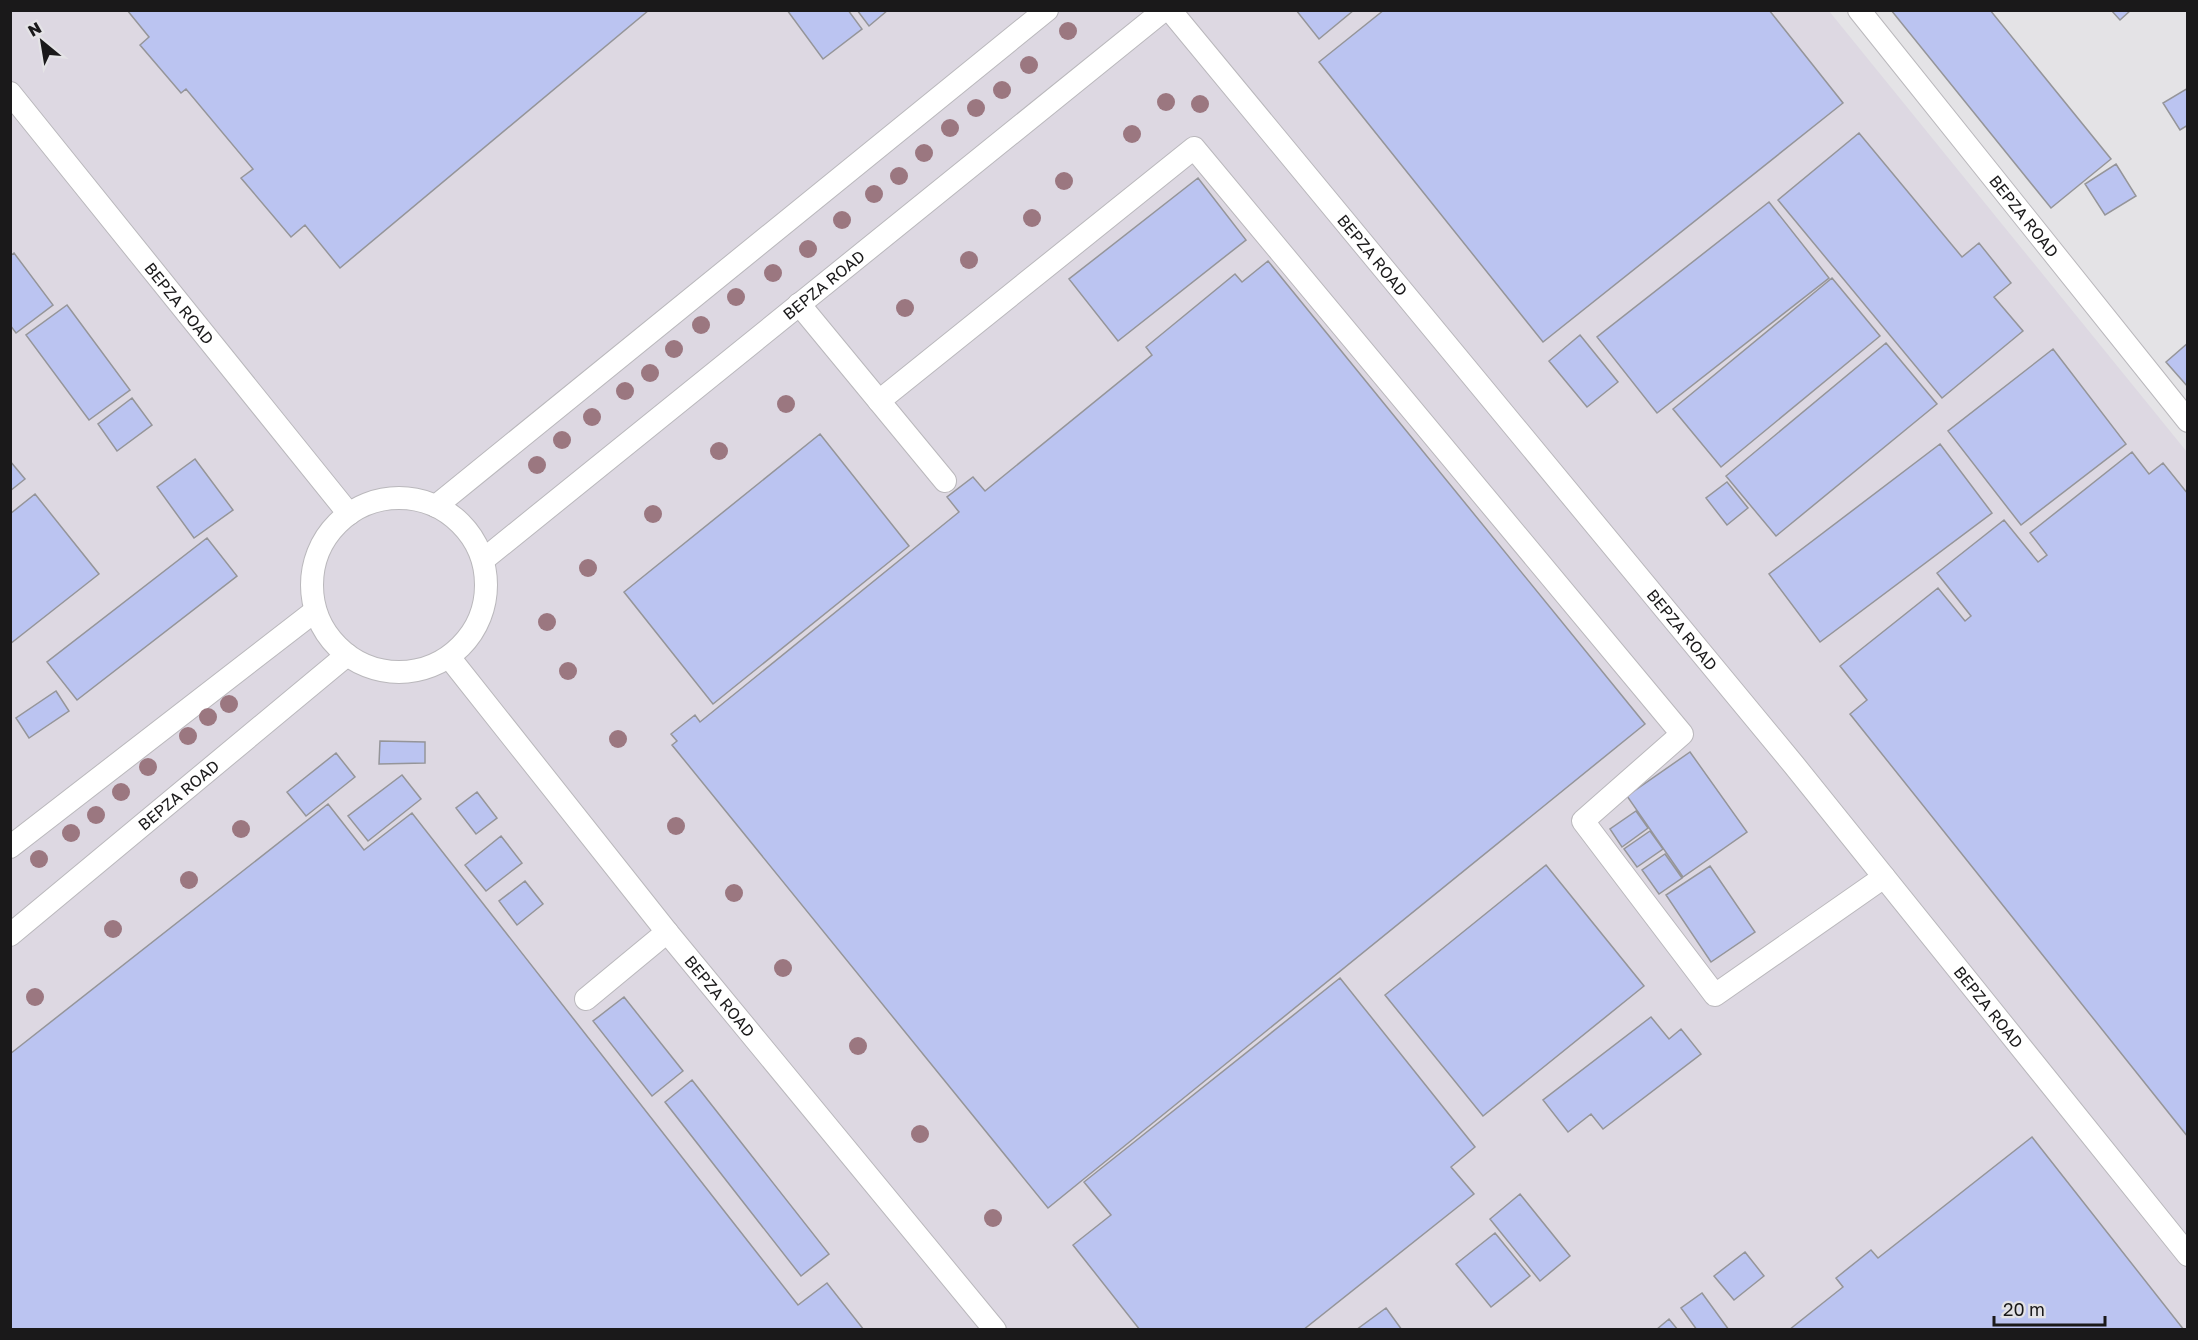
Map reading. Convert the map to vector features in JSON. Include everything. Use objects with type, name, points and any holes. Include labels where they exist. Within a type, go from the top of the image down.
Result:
[{"type":"lane","points":[[436,506],[1047,10]]},
{"type":"lane","name":"BEPZA ROAD","points":[[483,560],[1164,10]]},
{"type":"lane","name":"BEPZA ROAD","points":[[1170,10],[1787,756],[2187,1255]]},
{"type":"lane","name":"BEPZA ROAD","points":[[1859,10],[2187,421]]},
{"type":"lane","name":"BEPZA ROAD","points":[[10,93],[349,514]]},
{"type":"lane","points":[[879,401],[1194,148],[1682,734],[1583,821],[1714,995],[1884,877]]},
{"type":"lane","points":[[799,304],[945,481]]},
{"type":"lane","points":[[383,500],[419,500],[452,515],[476,543],[487,577],[482,613],[469,637],[449,657],[416,671],[398,672],[371,667],[347,655],[333,643],[322,628],[315,611],[312,593],[312,575],[316,557],[324,540],[349,514],[365,505],[383,500]]},
{"type":"lane","points":[[10,847],[315,611]]},
{"type":"lane","name":"BEPZA ROAD","points":[[10,935],[347,655]]},
{"type":"lane","name":"BEPZA ROAD","points":[[449,657],[667,932],[995,1329]]},
{"type":"lane","points":[[586,999],[667,932]]},
{"type":"shaded area","points":[[10,11],[1829,11],[2187,452],[2187,1329],[11,1329]]},
{"type":"building","points":[[127,10],[649,10],[340,268],[305,225],[291,237],[241,178],[253,169],[186,89],[181,93],[140,45],[149,37]]},
{"type":"building","points":[[787,10],[848,10],[862,29],[823,59]]},
{"type":"building","points":[[857,10],[888,10],[869,26]]},
{"type":"building","points":[[1296,10],[1354,10],[1319,39]]},
{"type":"building","points":[[1384,10],[1769,10],[1843,103],[1543,342],[1319,62]]},
{"type":"building","points":[[1891,10],[1990,10],[2111,159],[2051,208]]},
{"type":"building","points":[[2111,10],[2131,10],[2120,20]]},
{"type":"building","points":[[2188,88],[2188,125],[2180,130],[2163,103]]},
{"type":"building","points":[[1859,133],[1962,257],[1979,243],[2011,283],[1994,297],[2023,331],[1942,398],[1778,200]]},
{"type":"building","points":[[2116,164],[2136,196],[2105,215],[2085,184]]},
{"type":"building","points":[[1198,178],[1246,240],[1118,341],[1069,279]]},
{"type":"building","points":[[1769,202],[1829,278],[1657,413],[1597,337]]},
{"type":"building","points":[[14,253],[53,305],[16,333],[10,325],[10,256]]},
{"type":"building","points":[[1268,261],[1645,724],[1048,1208],[672,745],[677,741],[671,734],[695,715],[700,722],[959,512],[947,497],[973,477],[985,491],[1152,355],[1146,347],[1235,274],[1242,282]]},
{"type":"building","points":[[1832,278],[1880,336],[1721,467],[1673,409]]},
{"type":"building","points":[[67,305],[130,390],[89,420],[26,335]]},
{"type":"building","points":[[1580,335],[1618,382],[1587,407],[1549,361]]},
{"type":"building","points":[[1886,343],[1937,404],[1776,536],[1726,476]]},
{"type":"building","points":[[2188,343],[2188,387],[2166,362]]},
{"type":"building","points":[[2053,349],[2126,444],[2021,525],[1948,431]]},
{"type":"building","points":[[132,398],[152,425],[117,451],[98,424]]},
{"type":"building","points":[[820,434],[909,546],[713,704],[624,592]]},
{"type":"building","points":[[1940,444],[1992,513],[1820,642],[1769,574]]},
{"type":"building","points":[[2132,452],[2149,474],[2163,463],[2188,494],[2188,1137],[1850,714],[1867,700],[1840,666],[1938,588],[1965,621],[1971,616],[1937,573],[2004,520],[2038,562],[2047,555],[2030,533]]},
{"type":"building","points":[[195,459],[233,510],[194,538],[157,487]]},
{"type":"building","points":[[10,461],[25,479],[10,491]]},
{"type":"building","points":[[1727,482],[1748,508],[1727,525],[1706,498]]},
{"type":"building","points":[[35,494],[99,574],[10,644],[10,514]]},
{"type":"building","points":[[207,538],[237,576],[77,700],[47,662]]},
{"type":"building","points":[[56,691],[69,711],[29,738],[16,718]]},
{"type":"building","points":[[380,741],[425,742],[425,763],[379,764]]},
{"type":"building","points":[[1690,752],[1747,832],[1683,877],[1627,796]]},
{"type":"building","points":[[336,753],[355,777],[306,816],[287,792]]},
{"type":"building","points":[[402,775],[421,799],[368,841],[348,816]]},
{"type":"building","points":[[477,792],[497,818],[476,834],[456,808]]},
{"type":"building","points":[[328,804],[364,850],[412,813],[798,1305],[827,1283],[864,1330],[10,1330],[10,1054]]},
{"type":"building","points":[[1636,811],[1648,828],[1622,847],[1610,829]]},
{"type":"building","points":[[1650,831],[1663,849],[1637,867],[1624,849]]},
{"type":"building","points":[[501,836],[522,863],[486,891],[465,865]]},
{"type":"building","points":[[1665,854],[1682,878],[1659,894],[1642,870]]},
{"type":"building","points":[[1546,865],[1644,986],[1483,1116],[1385,995]]},
{"type":"building","points":[[1710,866],[1755,932],[1711,962],[1666,895]]},
{"type":"building","points":[[525,881],[543,904],[517,925],[499,901]]},
{"type":"building","points":[[1340,978],[1475,1147],[1451,1167],[1474,1194],[1303,1330],[1140,1330],[1073,1245],[1111,1215],[1084,1182]]},
{"type":"building","points":[[624,997],[683,1071],[652,1096],[593,1021]]},
{"type":"building","points":[[1651,1017],[1669,1039],[1681,1029],[1701,1054],[1603,1129],[1591,1114],[1568,1132],[1543,1100]]},
{"type":"building","points":[[692,1080],[829,1254],[801,1276],[665,1102]]},
{"type":"building","points":[[2032,1137],[2184,1330],[1789,1330],[1843,1287],[1836,1278],[1871,1250],[1878,1258]]},
{"type":"building","points":[[1520,1194],[1570,1256],[1540,1281],[1490,1219]]},
{"type":"building","points":[[1495,1233],[1530,1276],[1491,1307],[1456,1264]]},
{"type":"building","points":[[1745,1252],[1764,1276],[1734,1300],[1714,1276]]},
{"type":"building","points":[[1702,1293],[1729,1330],[1697,1330],[1681,1308]]},
{"type":"building","points":[[1386,1308],[1402,1330],[1356,1330]]},
{"type":"building","points":[[1669,1319],[1678,1330],[1656,1330]]}]
